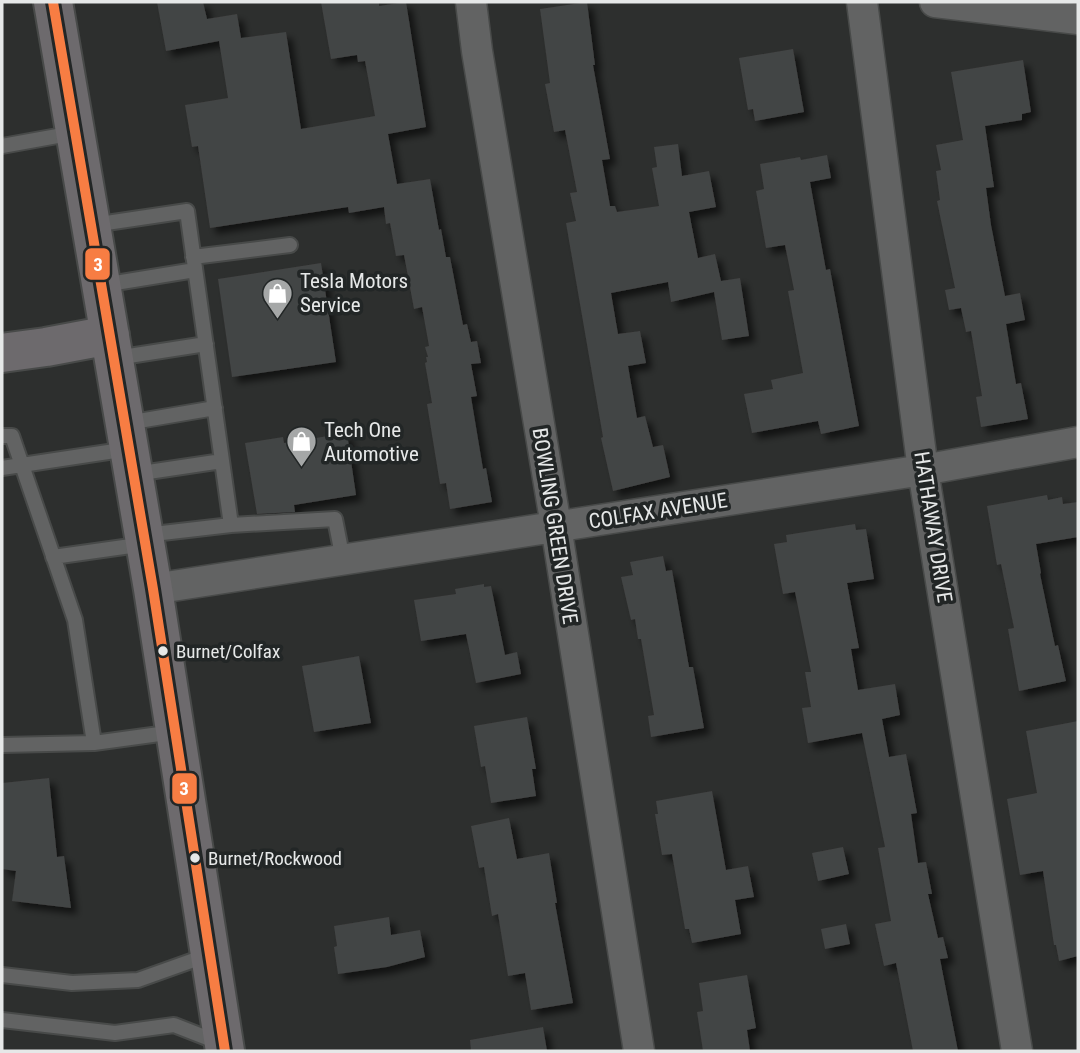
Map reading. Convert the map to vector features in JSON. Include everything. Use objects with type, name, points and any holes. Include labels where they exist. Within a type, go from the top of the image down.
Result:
[{"type":"main road","points":[[52,2],[145,539],[224,1048]]},
{"type":"main road","points":[[2,353],[46,347],[112,346]]},
{"type":"street","name":"BOWLING GREEN DRIVE","points":[[471,2],[639,1051]]},
{"type":"street","name":"HATHAWAY DRIVE","points":[[862,2],[923,470],[1017,1051]]},
{"type":"street","points":[[935,2],[1078,19]]},
{"type":"street","name":"COLFAX AVENUE","points":[[153,589],[923,470],[1078,442]]},
{"type":"lane","points":[[2,146],[75,133]]},
{"type":"lane","points":[[91,225],[187,211],[231,525]]},
{"type":"lane","points":[[102,285],[290,245]]},
{"type":"lane","points":[[112,346],[206,344]]},
{"type":"lane","points":[[130,449],[215,408]]},
{"type":"lane","points":[[2,436],[12,436],[75,620],[94,743]]},
{"type":"lane","points":[[2,468],[130,449],[222,461]]},
{"type":"lane","points":[[53,557],[231,525],[335,519],[343,560]]},
{"type":"lane","points":[[2,745],[94,743],[175,732]]},
{"type":"lane","points":[[2,975],[72,983],[138,980],[210,954]]},
{"type":"lane","points":[[2,1020],[116,1033],[174,1025],[224,1048]]},
{"type":"building","points":[[157,2],[203,2],[207,19],[237,14],[241,38],[286,32],[301,129],[375,116],[365,61],[358,62],[357,55],[331,59],[321,2],[379,2],[379,6],[406,2],[426,127],[388,134],[397,184],[430,179],[439,230],[441,229],[446,257],[450,257],[463,325],[467,324],[471,342],[477,341],[481,363],[471,364],[477,396],[471,397],[483,469],[486,468],[492,502],[450,509],[446,483],[440,484],[427,404],[432,403],[425,363],[428,357],[425,347],[429,346],[422,307],[414,309],[404,255],[396,256],[390,223],[386,224],[384,207],[349,213],[348,207],[210,228],[198,146],[192,147],[185,105],[228,98],[219,41],[166,51]]},
{"type":"building","points":[[587,2],[593,65],[610,159],[602,160],[610,206],[615,206],[617,212],[659,206],[652,168],[657,167],[654,147],[678,144],[682,176],[709,171],[716,207],[689,212],[698,258],[715,254],[721,281],[740,278],[749,336],[722,340],[714,292],[671,302],[668,282],[611,293],[618,334],[640,331],[646,363],[628,366],[637,418],[645,416],[653,447],[663,445],[670,477],[613,491],[601,438],[603,437],[566,223],[576,221],[570,193],[577,192],[565,130],[554,132],[545,84],[550,83],[540,9]]},
{"type":"building","points":[[793,49],[804,112],[755,121],[753,109],[748,110],[739,58]]},
{"type":"building","points":[[1023,60],[1031,112],[1022,114],[1022,120],[985,126],[994,187],[986,188],[1005,296],[1020,293],[1025,320],[1006,324],[1016,384],[1021,383],[1028,419],[981,427],[976,397],[982,396],[971,331],[966,332],[961,308],[949,310],[945,290],[955,288],[937,201],[940,200],[936,171],[941,170],[936,145],[963,140],[951,72]]},
{"type":"building","points":[[827,155],[831,178],[810,182],[826,270],[830,269],[859,426],[821,434],[818,421],[752,433],[744,394],[773,389],[771,380],[803,373],[788,291],[794,290],[785,245],[766,248],[756,191],[764,189],[760,164]]},
{"type":"building","name":"Tesla Motors Service","points":[[321,263],[336,362],[232,377],[218,279]]},
{"type":"building","name":"Tech One Automotive","points":[[347,433],[356,495],[294,505],[295,512],[257,514],[245,443],[283,437],[284,443]]},
{"type":"building","points":[[1047,495],[1048,500],[1062,497],[1063,504],[1078,502],[1078,537],[1036,544],[1055,646],[1058,645],[1066,681],[1019,691],[1008,629],[1014,628],[1001,564],[997,565],[987,506]]},
{"type":"building","points":[[855,524],[856,530],[866,529],[874,579],[847,583],[859,648],[851,649],[858,690],[895,684],[900,715],[882,719],[889,757],[906,754],[917,813],[911,814],[918,863],[926,862],[932,894],[928,894],[938,938],[943,937],[948,958],[940,959],[958,1051],[913,1051],[896,963],[884,966],[875,924],[891,921],[878,848],[885,847],[862,733],[808,743],[802,708],[811,707],[805,672],[811,672],[795,592],[783,594],[774,544],[787,542],[786,535]]},
{"type":"building","points":[[663,556],[666,571],[672,570],[689,667],[693,667],[704,728],[651,737],[648,716],[654,715],[641,639],[638,639],[635,619],[631,620],[621,577],[633,575],[630,562]]},
{"type":"building","points":[[484,584],[484,587],[491,586],[505,655],[517,652],[521,674],[476,683],[466,634],[421,641],[414,600],[456,594],[455,589]]},
{"type":"building","points":[[359,656],[371,723],[314,732],[302,666]]},
{"type":"building","points":[[527,717],[536,769],[532,769],[536,796],[491,803],[485,766],[481,767],[474,726]]},
{"type":"building","points":[[1078,721],[1078,956],[1059,961],[1054,945],[1043,871],[1020,875],[1007,799],[1037,793],[1026,731]]},
{"type":"building","points":[[49,778],[57,857],[64,856],[71,908],[12,901],[16,871],[2,869],[2,783]]},
{"type":"building","points":[[712,791],[726,870],[748,866],[754,897],[735,900],[741,934],[692,943],[689,929],[685,929],[672,854],[662,855],[655,814],[658,814],[656,801]]},
{"type":"building","points":[[509,818],[517,859],[549,853],[573,1003],[531,1010],[525,973],[508,976],[498,914],[492,916],[484,867],[479,868],[471,826]]},
{"type":"building","points":[[843,847],[849,874],[818,881],[812,853]]},
{"type":"building","points":[[389,917],[391,935],[420,930],[425,957],[387,967],[338,974],[334,926]]},
{"type":"building","points":[[846,924],[850,944],[825,949],[821,929]]},
{"type":"building","points":[[747,975],[756,1028],[747,1030],[750,1051],[703,1051],[697,1012],[703,1011],[699,983]]},
{"type":"building","points":[[543,1027],[547,1051],[471,1051],[470,1040]]},
{"type":"transit line","name":"3","points":[[53,2],[153,589],[225,1051]]},
{"type":"place","name":"Tesla Motors Service","points":[[277,320]]},
{"type":"place","name":"Tech One Automotive","points":[[301,469]]},
{"type":"place","name":"Burnet/Colfax","points":[[163,651]]},
{"type":"place","name":"Burnet/Rockwood","points":[[195,858]]}]
